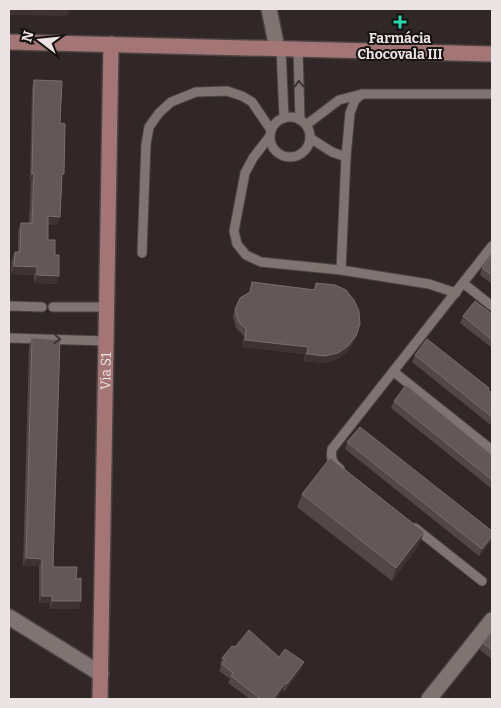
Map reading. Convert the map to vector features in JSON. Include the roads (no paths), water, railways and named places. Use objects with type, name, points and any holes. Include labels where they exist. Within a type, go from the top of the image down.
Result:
[{"type":"street","points":[[269,9],[279,48]]},
{"type":"street","points":[[9,42],[492,54]]},
{"type":"street","name":"Via S1","points":[[100,699],[111,44]]},
{"type":"street","points":[[9,617],[101,674]]},
{"type":"street","points":[[429,699],[492,620]]},
{"type":"lane","points":[[279,48],[284,118]]},
{"type":"lane","points":[[142,253],[146,144],[149,127],[159,113],[171,102],[196,92],[227,92],[242,96],[252,102],[270,133],[273,148],[283,156],[289,157],[301,154],[309,145],[310,138],[309,131],[303,122],[298,49]]},
{"type":"lane","points":[[303,122],[340,100],[362,94],[492,94]]},
{"type":"lane","points":[[340,270],[350,113],[355,100],[362,94]]},
{"type":"lane","points":[[303,122],[292,117],[284,118],[274,125],[245,173],[234,231],[237,244],[246,256],[261,262],[340,270],[429,284],[456,293]]},
{"type":"lane","points":[[310,138],[332,152],[346,157]]},
{"type":"lane","points":[[350,476],[334,464],[331,457],[332,449],[492,246]]},
{"type":"lane","points":[[463,283],[492,306]]},
{"type":"lane","points":[[9,306],[42,307]]},
{"type":"lane","points":[[53,307],[107,307]]},
{"type":"lane","points":[[9,338],[106,341]]},
{"type":"lane","points":[[394,372],[492,450]]},
{"type":"lane","points":[[404,520],[482,581]]},
{"type":"place","name":"Farmácia Chocovala III","points":[[400,22]]}]
